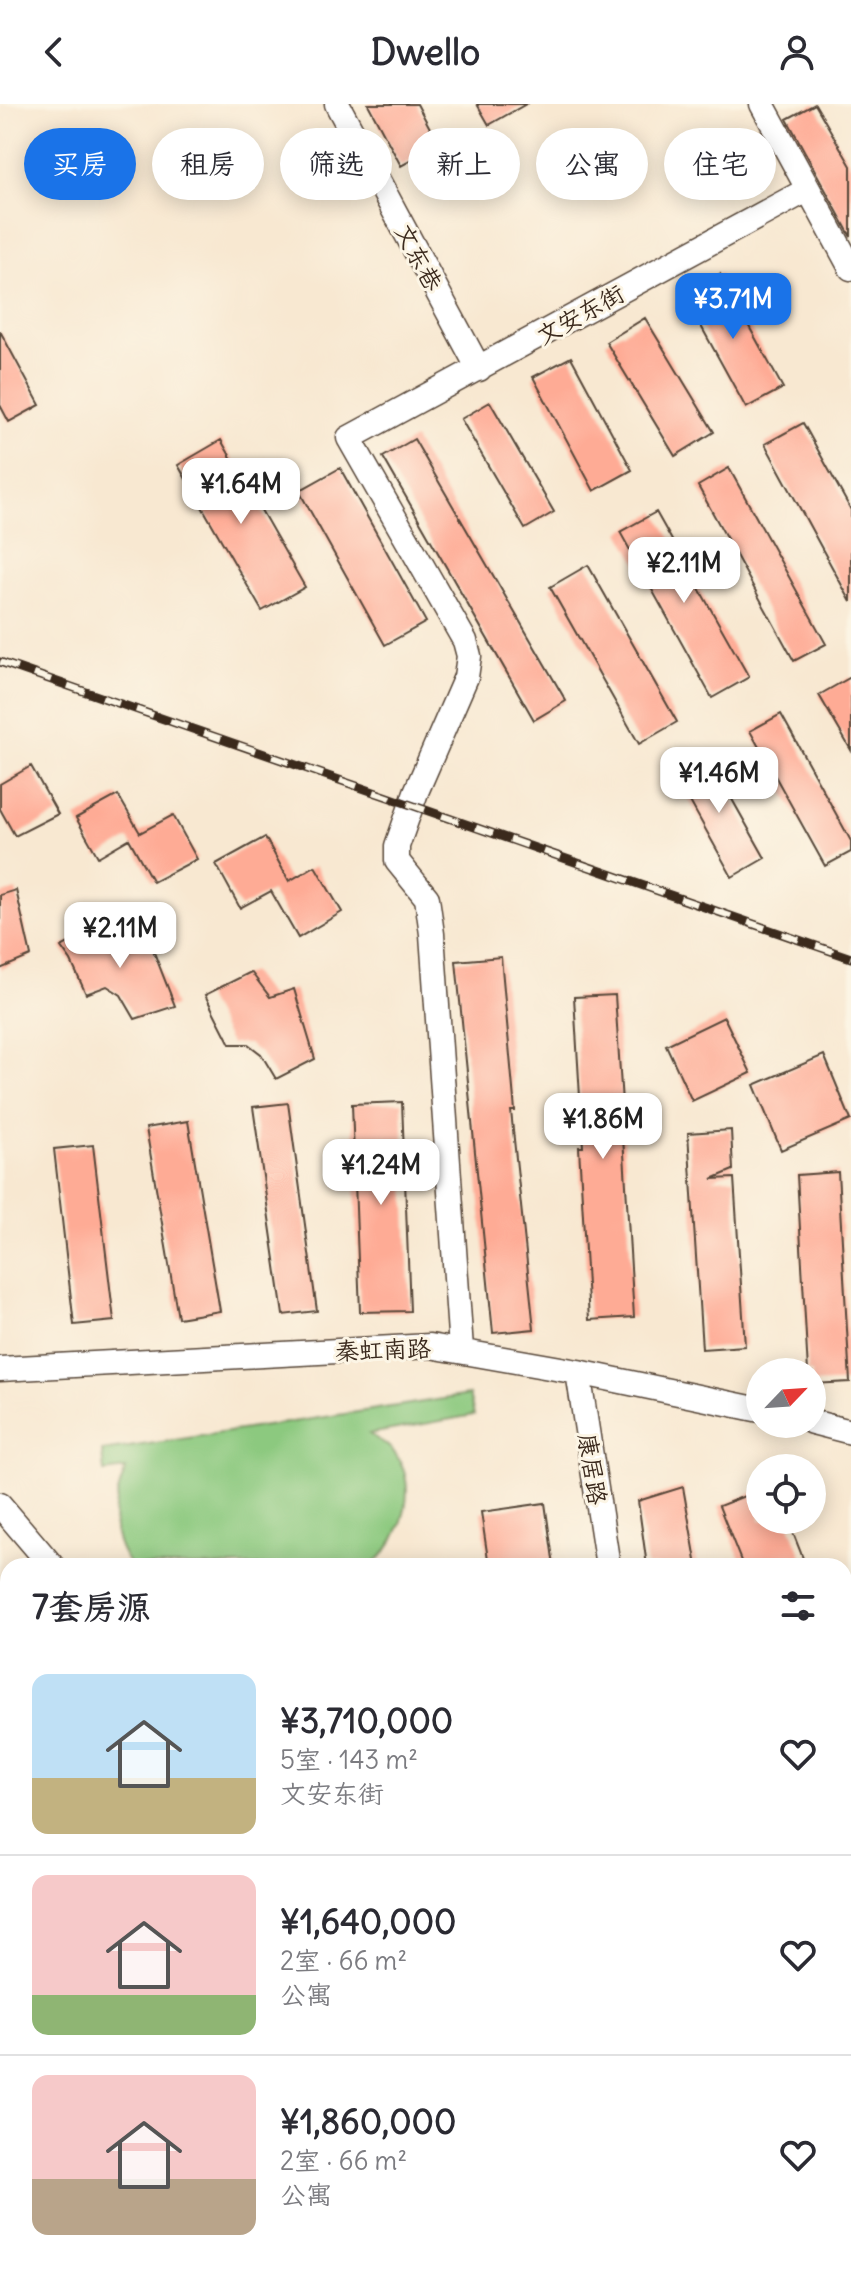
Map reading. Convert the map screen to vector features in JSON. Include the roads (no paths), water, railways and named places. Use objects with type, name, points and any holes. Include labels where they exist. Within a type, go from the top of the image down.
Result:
[{"type":"street","name":"文东巷","points":[[337,104],[479,369]]},
{"type":"street","points":[[762,104],[851,268]]},
{"type":"street","name":"文安东街","points":[[461,1349],[427,898],[397,861],[397,846],[416,792],[466,677],[469,656],[465,641],[349,438],[807,190]]},
{"type":"street","name":"秦虹南路","points":[[0,1369],[430,1346],[461,1349],[746,1407]]},
{"type":"street","name":"康居路","points":[[578,1372],[607,1558]]},
{"type":"street","points":[[826,1426],[851,1432]]},
{"type":"street","points":[[0,1505],[45,1558]]},
{"type":"railway","points":[[0,662],[851,958]]}]
